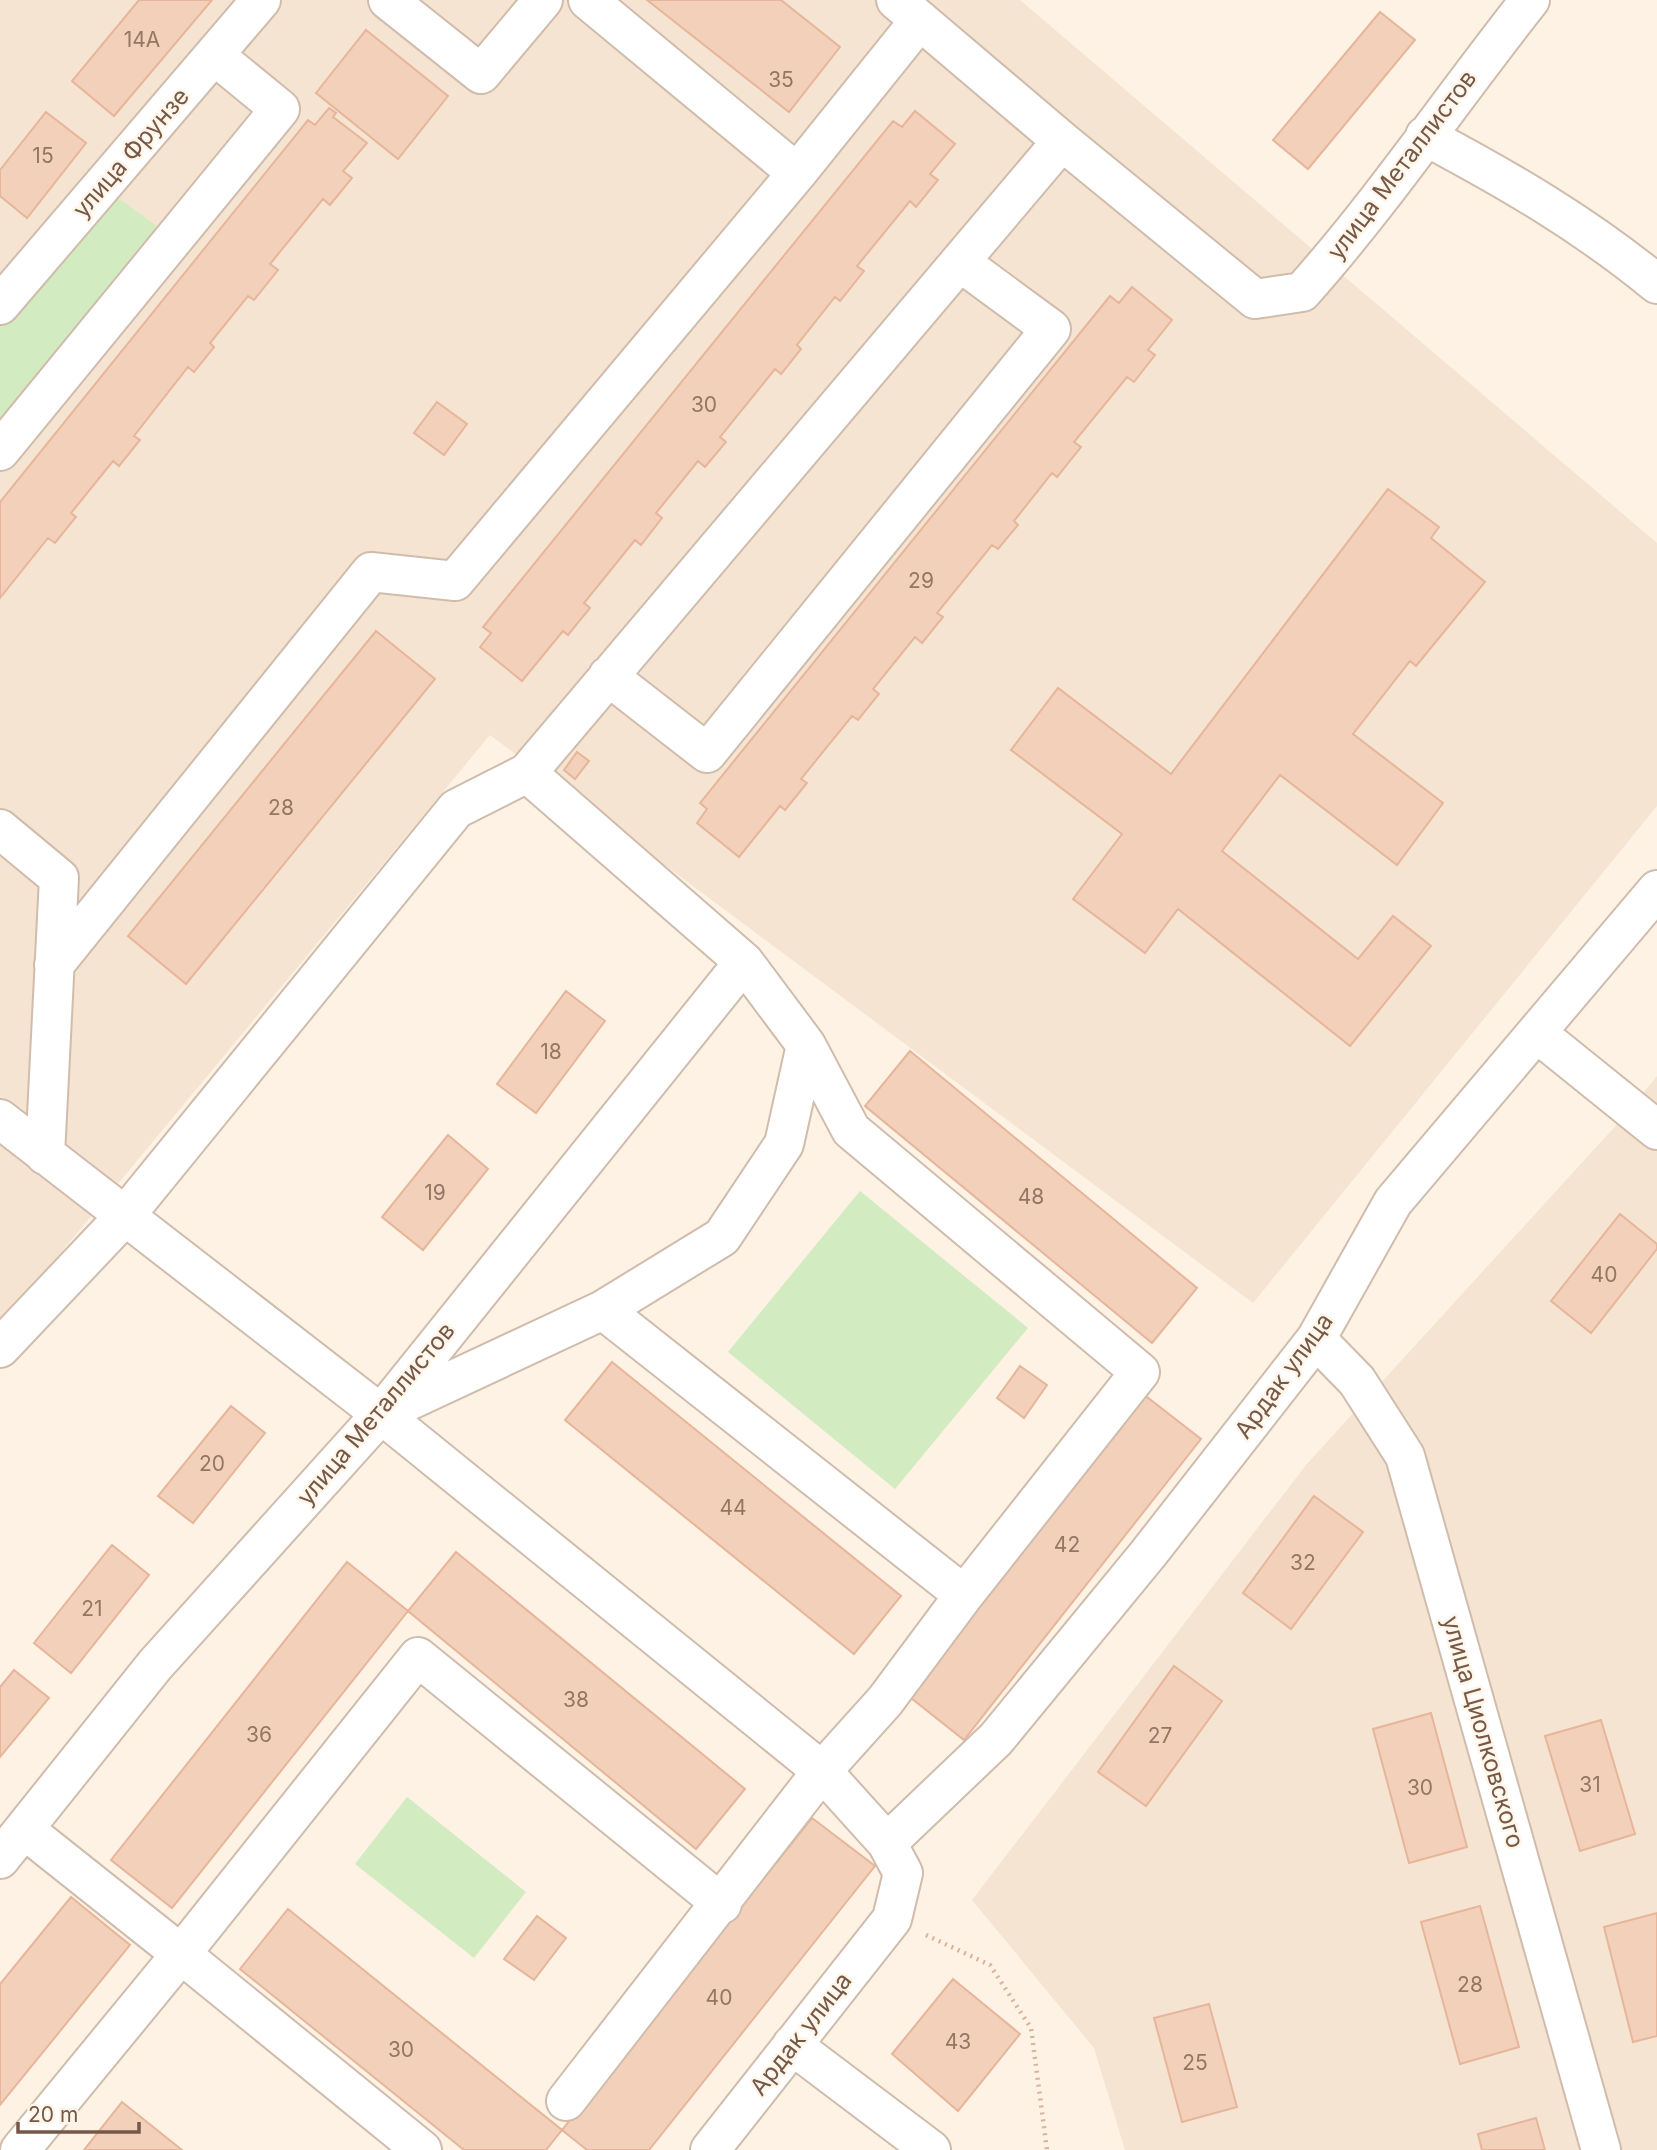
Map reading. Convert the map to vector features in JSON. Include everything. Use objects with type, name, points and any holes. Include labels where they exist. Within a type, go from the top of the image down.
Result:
[{"type":"street","name":"улица Фрунзе","points":[[0,305],[261,0]]},
{"type":"street","points":[[388,0],[481,74],[543,0]]},
{"type":"street","points":[[588,0],[797,173]]},
{"type":"street","name":"улица Металлистов","points":[[1062,141],[1255,299],[1302,292],[1352,236],[1425,135],[1530,0]]},
{"type":"street","points":[[0,1348],[124,1217],[456,810],[527,773],[1062,141],[908,10],[797,173],[455,581],[371,572],[54,965]]},
{"type":"street","points":[[0,451],[280,109],[214,55]]},
{"type":"street","points":[[1425,135],[1524,188],[1620,254],[1657,284]]},
{"type":"street","points":[[608,676],[707,752],[1051,329],[960,262]]},
{"type":"street","points":[[527,773],[744,962],[806,1045],[851,1130],[1140,1372],[964,1595],[885,1701],[822,1771],[722,1904],[566,2101]]},
{"type":"street","points":[[0,828],[59,878],[45,1155]]},
{"type":"street","name":"Ардак улица","points":[[887,1843],[996,1739],[1148,1554],[1316,1339],[1393,1202],[1538,1034],[1657,890]]},
{"type":"street","name":"улица Металлистов","points":[[0,1859],[155,1665],[381,1414],[744,962]]},
{"type":"street","points":[[1538,1034],[1657,1130]]},
{"type":"street","points":[[381,1414],[603,1310],[722,1237],[784,1143],[806,1045]]},
{"type":"street","points":[[0,1119],[381,1414],[822,1771],[887,1843],[903,1873],[892,1919]]},
{"type":"street","points":[[603,1310],[964,1595]]},
{"type":"street","name":"улица Циолковского","points":[[1316,1339],[1357,1381],[1405,1456],[1601,2150]]},
{"type":"street","points":[[20,2150],[181,1954],[418,1657],[722,1904]]},
{"type":"street","points":[[25,1830],[422,2150]]},
{"type":"street","name":"Ардак улица","points":[[710,2150],[892,1919]]},
{"type":"street","points":[[792,2045],[931,2150]]},
{"type":"path","points":[[892,1919],[990,1965],[1031,2028],[1047,2150]]},
{"type":"shaded area","points":[[0,0],[1020,0],[1657,543],[1657,806],[1253,1303],[490,735],[0,1326]]},
{"type":"shaded area","points":[[1657,1076],[1657,2150],[1125,2150],[1094,2048],[972,1900],[1306,1465],[1620,1121]]},
{"type":"green space","points":[[110,192],[165,232],[0,426],[0,323]]},
{"type":"green space","points":[[860,1191],[1028,1328],[895,1489],[728,1352]]},
{"type":"green space","points":[[407,1797],[526,1892],[474,1958],[355,1864]]},
{"type":"building","points":[[139,0],[212,0],[114,116],[72,81]]},
{"type":"building","points":[[647,0],[781,0],[840,47],[789,112]]},
{"type":"building","points":[[1380,12],[1415,40],[1308,169],[1273,140]]},
{"type":"building","points":[[366,30],[448,96],[398,159],[316,93]]},
{"type":"building","points":[[329,108],[336,113],[333,117],[367,143],[343,171],[352,178],[330,205],[323,199],[270,264],[278,270],[254,300],[248,296],[210,343],[214,347],[194,372],[188,367],[134,436],[140,440],[119,466],[113,461],[71,513],[76,517],[55,543],[48,538],[0,598],[0,502],[308,120],[315,125]]},
{"type":"building","points":[[915,111],[955,144],[930,174],[938,180],[916,207],[910,201],[857,266],[864,271],[840,301],[835,297],[797,345],[801,349],[781,374],[775,369],[720,437],[726,442],[705,467],[698,461],[656,513],[662,518],[641,545],[635,540],[584,603],[590,608],[568,635],[563,631],[522,681],[480,647],[491,633],[483,627],[893,121],[902,127]]},
{"type":"building","points":[[46,112],[86,143],[27,218],[0,196],[0,170]]},
{"type":"building","points":[[1132,287],[1172,320],[1148,350],[1155,355],[1134,382],[1127,377],[1074,442],[1081,447],[1057,477],[1052,473],[1014,521],[1018,525],[998,549],[992,545],[937,613],[943,617],[922,643],[915,637],[873,689],[879,694],[858,720],[852,716],[801,779],[807,783],[785,810],[780,806],[739,857],[697,823],[707,809],[700,803],[1110,296],[1119,303]]},
{"type":"building","points":[[437,402],[467,424],[444,455],[414,433]]},
{"type":"building","points":[[1388,489],[1439,527],[1431,538],[1485,582],[1416,666],[1410,661],[1353,734],[1443,803],[1397,865],[1280,775],[1222,851],[1358,959],[1393,916],[1431,946],[1350,1046],[1178,909],[1145,953],[1073,899],[1122,834],[1011,750],[1058,688],[1171,774]]},
{"type":"building","points":[[376,631],[435,679],[186,984],[128,936]]},
{"type":"building","points":[[577,752],[589,761],[575,779],[564,770]]},
{"type":"building","points":[[566,991],[605,1021],[536,1113],[497,1084]]},
{"type":"building","points":[[910,1051],[1197,1288],[1152,1343],[865,1106]]},
{"type":"building","points":[[448,1135],[488,1169],[423,1250],[382,1217]]},
{"type":"building","points":[[1620,1214],[1657,1244],[1657,1249],[1591,1333],[1551,1301]]},
{"type":"building","points":[[612,1362],[901,1596],[854,1654],[565,1420]]},
{"type":"building","points":[[1020,1366],[1047,1385],[1024,1418],[997,1398]]},
{"type":"building","points":[[1138,1390],[1201,1439],[964,1740],[901,1690]]},
{"type":"building","points":[[231,1406],[265,1433],[193,1523],[158,1496]]},
{"type":"building","points":[[1314,1496],[1363,1532],[1291,1629],[1243,1593]]},
{"type":"building","points":[[112,1545],[149,1575],[71,1673],[34,1643]]},
{"type":"building","points":[[456,1552],[745,1789],[696,1849],[408,1611]]},
{"type":"building","points":[[347,1562],[408,1611],[172,1908],[111,1860]]},
{"type":"building","points":[[1174,1666],[1222,1701],[1146,1806],[1098,1772]]},
{"type":"building","points":[[14,1670],[49,1698],[0,1757],[0,1687]]},
{"type":"building","points":[[1431,1713],[1467,1847],[1409,1863],[1373,1729]]},
{"type":"building","points":[[1601,1720],[1635,1834],[1580,1851],[1545,1736]]},
{"type":"building","points":[[812,1818],[875,1866],[649,2150],[587,2150],[562,2130]]},
{"type":"building","points":[[71,1897],[130,1945],[0,2105],[0,1984]]},
{"type":"building","points":[[1480,1906],[1519,2047],[1460,2064],[1421,1922]]},
{"type":"building","points":[[288,1909],[562,2130],[546,2150],[464,2150],[240,1969]]},
{"type":"building","points":[[1657,1913],[1657,2036],[1633,2042],[1604,1927]]},
{"type":"building","points":[[537,1916],[566,1938],[534,1980],[504,1959]]},
{"type":"building","points":[[953,1979],[1020,2034],[958,2111],[892,2054]]},
{"type":"building","points":[[1209,2004],[1237,2107],[1182,2122],[1154,2018]]},
{"type":"building","points":[[122,2102],[182,2150],[84,2150]]},
{"type":"building","points":[[1536,2118],[1545,2150],[1482,2150],[1478,2134]]}]
